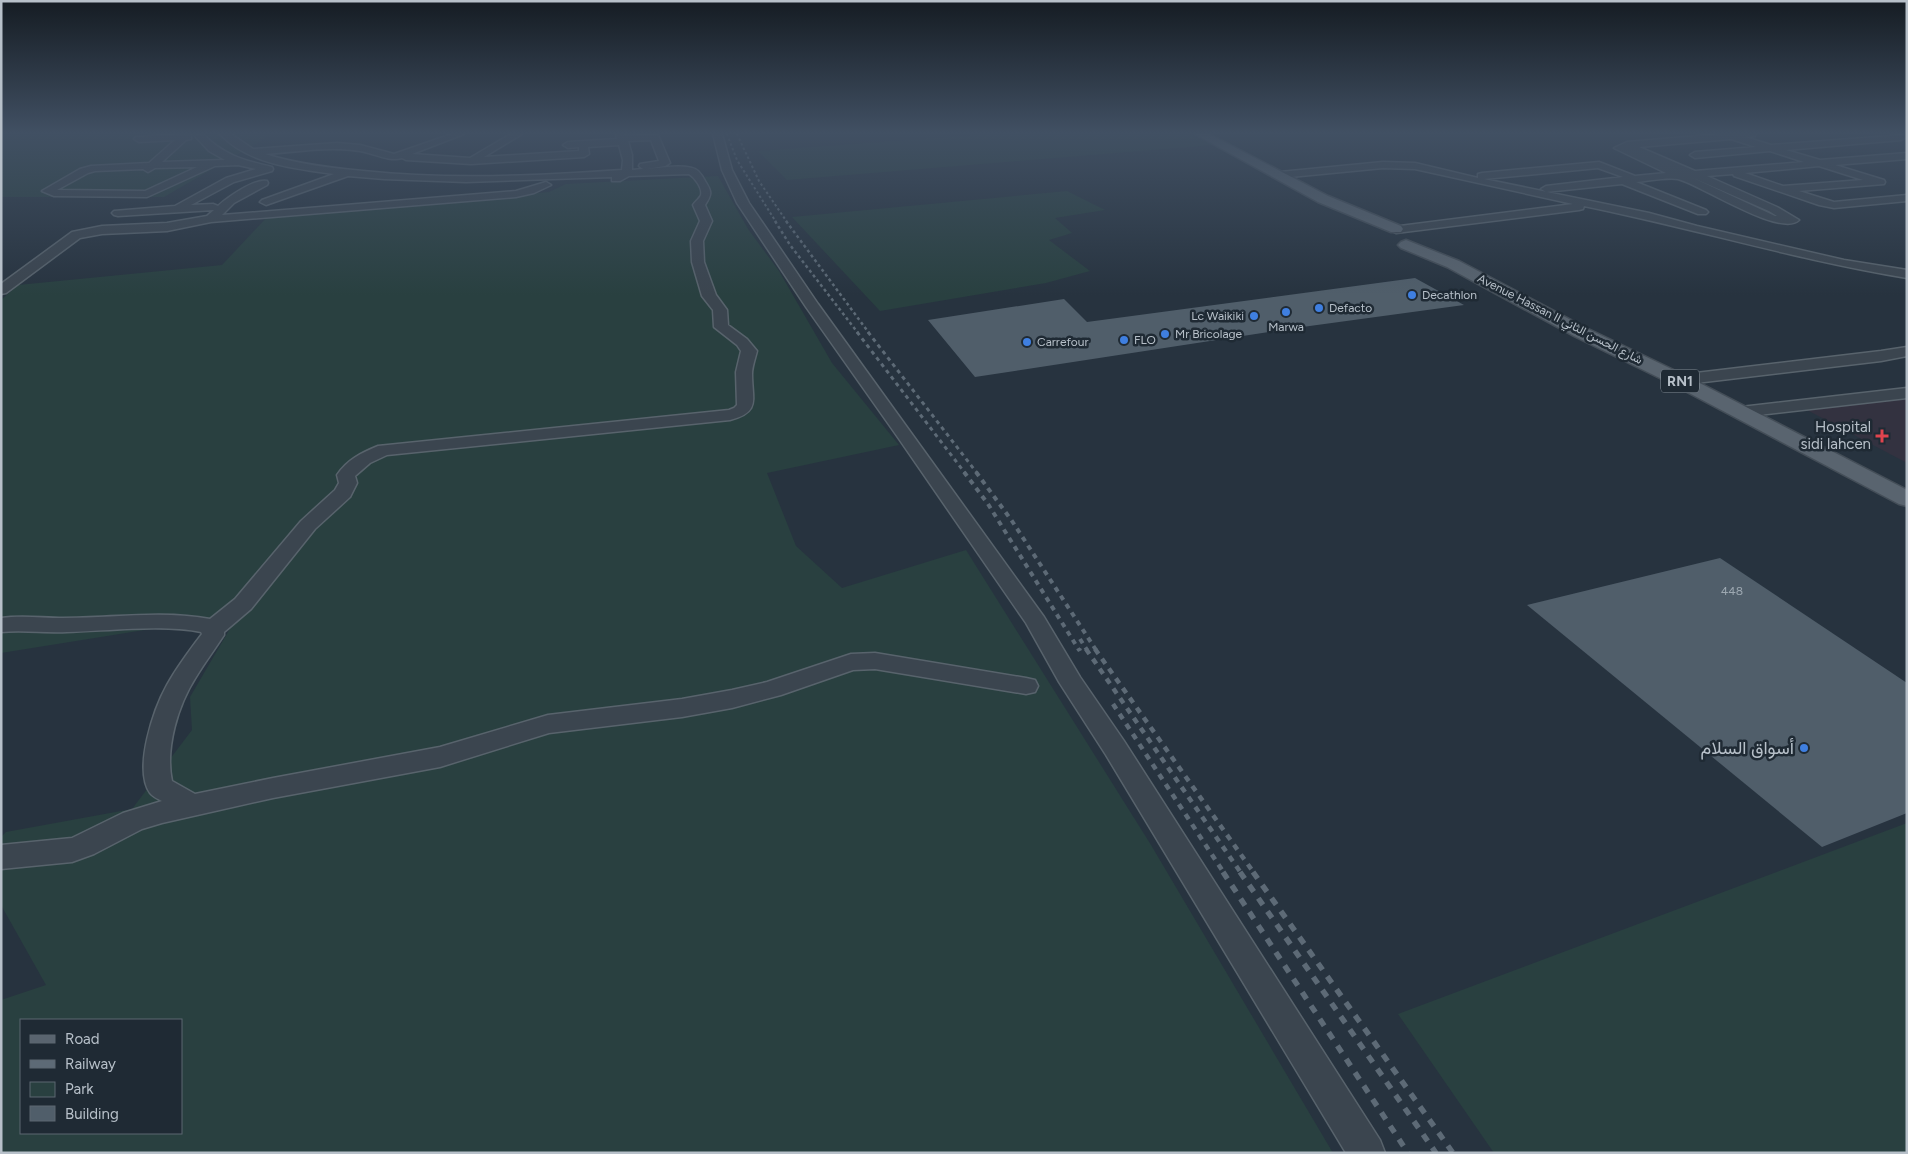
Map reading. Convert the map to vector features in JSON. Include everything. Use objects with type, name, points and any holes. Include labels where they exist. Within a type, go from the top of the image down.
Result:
[{"type":"main road","name":"RN1","points":[[1303,188],[1362,217],[1396,229],[1422,244]]},
{"type":"main road","name":"RN1","points":[[1362,217],[1380,231],[1406,245]]},
{"type":"main road","points":[[1380,231],[1396,229]]},
{"type":"main road","points":[[1406,245],[1422,244]]},
{"type":"main road","name":"Avenue Hassan II شارع الحسن الثاني","points":[[1422,244],[1450,260],[1453,264]]},
{"type":"main road","name":"Avenue Hassan II شارع الحسن الثاني","points":[[1406,245],[1453,264],[1580,332],[1679,380],[1907,499]]},
{"type":"street","points":[[54,188],[47,192],[140,195],[152,193],[162,188]]},
{"type":"street","points":[[120,195],[127,188]]},
{"type":"street","points":[[174,209],[215,188]]},
{"type":"street","points":[[210,219],[223,206],[255,188]]},
{"type":"street","points":[[266,188],[290,193]]},
{"type":"street","points":[[258,203],[304,188]]},
{"type":"street","points":[[1,290],[76,235],[102,230],[167,227],[210,219],[516,194],[530,192],[539,188]]},
{"type":"street","points":[[213,629],[243,604],[308,525],[343,493],[348,483],[346,475],[355,463],[367,456],[384,450],[730,415],[740,412],[745,405],[744,372],[749,351],[742,342],[721,327],[720,310],[716,302],[709,296],[698,262],[697,241],[706,225],[706,221],[698,205],[706,195],[705,188]]},
{"type":"street","points":[[736,188],[743,203],[813,307],[1036,622],[1367,1153]]},
{"type":"street","points":[[1513,188],[1661,219],[1694,229]]},
{"type":"street","points":[[1531,192],[1547,188]]},
{"type":"street","points":[[1641,188],[1702,212]]},
{"type":"street","points":[[1704,188],[1773,219],[1794,219],[1723,188]]},
{"type":"street","points":[[1779,188],[1830,205],[1907,198]]},
{"type":"street","points":[[1782,189],[1798,188]]},
{"type":"street","points":[[1562,198],[1647,190]]},
{"type":"street","points":[[1531,192],[1540,198],[1581,207],[1694,229],[1844,264],[1907,274]]},
{"type":"street","points":[[362,207],[372,195]]},
{"type":"street","points":[[118,213],[312,199],[314,202],[307,212]]},
{"type":"street","points":[[1630,201],[1661,219]]},
{"type":"street","points":[[1396,229],[1581,207]]},
{"type":"street","points":[[1679,380],[1881,356],[1907,351]]},
{"type":"street","points":[[1741,412],[1907,393]]},
{"type":"street","points":[[1,625],[18,623],[62,625],[164,622],[193,623],[213,629]]},
{"type":"street","points":[[191,805],[160,786],[156,776],[157,761],[164,728],[175,693],[213,635],[213,629]]},
{"type":"street","points":[[1,857],[72,850],[84,846],[133,821],[191,805],[440,757],[548,724],[682,708],[732,699],[781,686],[851,662],[875,661],[1026,686]]},
{"type":"shaded area","name":"Hospital sidi lahcen","points":[[1907,397],[1907,463],[1807,410]]},
{"type":"green space","points":[[1,188],[180,188],[164,197],[1,197]]},
{"type":"green space","points":[[558,188],[725,188],[748,229],[779,271],[832,363],[899,445],[767,473],[796,546],[842,588],[966,550],[1151,845],[1333,1153],[1,1153],[1,1000],[46,985],[1,905],[1,837],[6,832],[132,809],[192,730],[190,697],[238,615],[1,653],[1,300],[18,285],[222,265],[269,215],[549,192]]},
{"type":"green space","points":[[1067,191],[1105,210],[1055,218],[1072,233],[1049,240],[1090,271],[1046,283],[880,311],[792,217]]},
{"type":"green space","points":[[1907,823],[1907,1153],[1494,1153],[1398,1014]]},
{"type":"building","points":[[1415,278],[1464,305],[1295,328],[975,377],[928,320],[1064,299],[1087,322]]},
{"type":"building","name":"أسواق السلام","points":[[1720,558],[1907,683],[1907,813],[1822,847],[1527,605]]},
{"type":"railway","points":[[755,188],[776,222]]},
{"type":"railway","points":[[764,188],[787,222]]},
{"type":"railway","points":[[775,221],[790,245],[858,333]]},
{"type":"railway","points":[[786,221],[869,333]]},
{"type":"railway","points":[[857,332],[965,473]]},
{"type":"railway","points":[[868,332],[977,473]]},
{"type":"railway","points":[[964,472],[988,504],[1079,650]]},
{"type":"railway","points":[[976,472],[1012,521],[1096,650]]},
{"type":"railway","points":[[1080,639],[1087,650]]},
{"type":"railway","points":[[1086,649],[1241,873]]},
{"type":"railway","points":[[1095,649],[1254,873]]},
{"type":"railway","points":[[1113,704],[1224,873]]},
{"type":"railway","points":[[1223,872],[1408,1153]]},
{"type":"railway","points":[[1240,872],[1436,1153]]},
{"type":"railway","points":[[1253,872],[1453,1153]]},
{"type":"place","name":"Decathlon","points":[[1412,295]]},
{"type":"place","name":"Defacto","points":[[1319,308]]},
{"type":"place","name":"Marwa","points":[[1286,312]]},
{"type":"place","name":"Lc Waikiki","points":[[1254,316]]},
{"type":"place","name":"Mr Bricolage","points":[[1165,334]]},
{"type":"place","name":"FLO","points":[[1124,340]]},
{"type":"place","name":"Carrefour","points":[[1027,342]]},
{"type":"place","name":"Hospital sidi lahcen","points":[[1882,436]]},
{"type":"place","name":"أسواق السلام","points":[[1804,748]]}]
